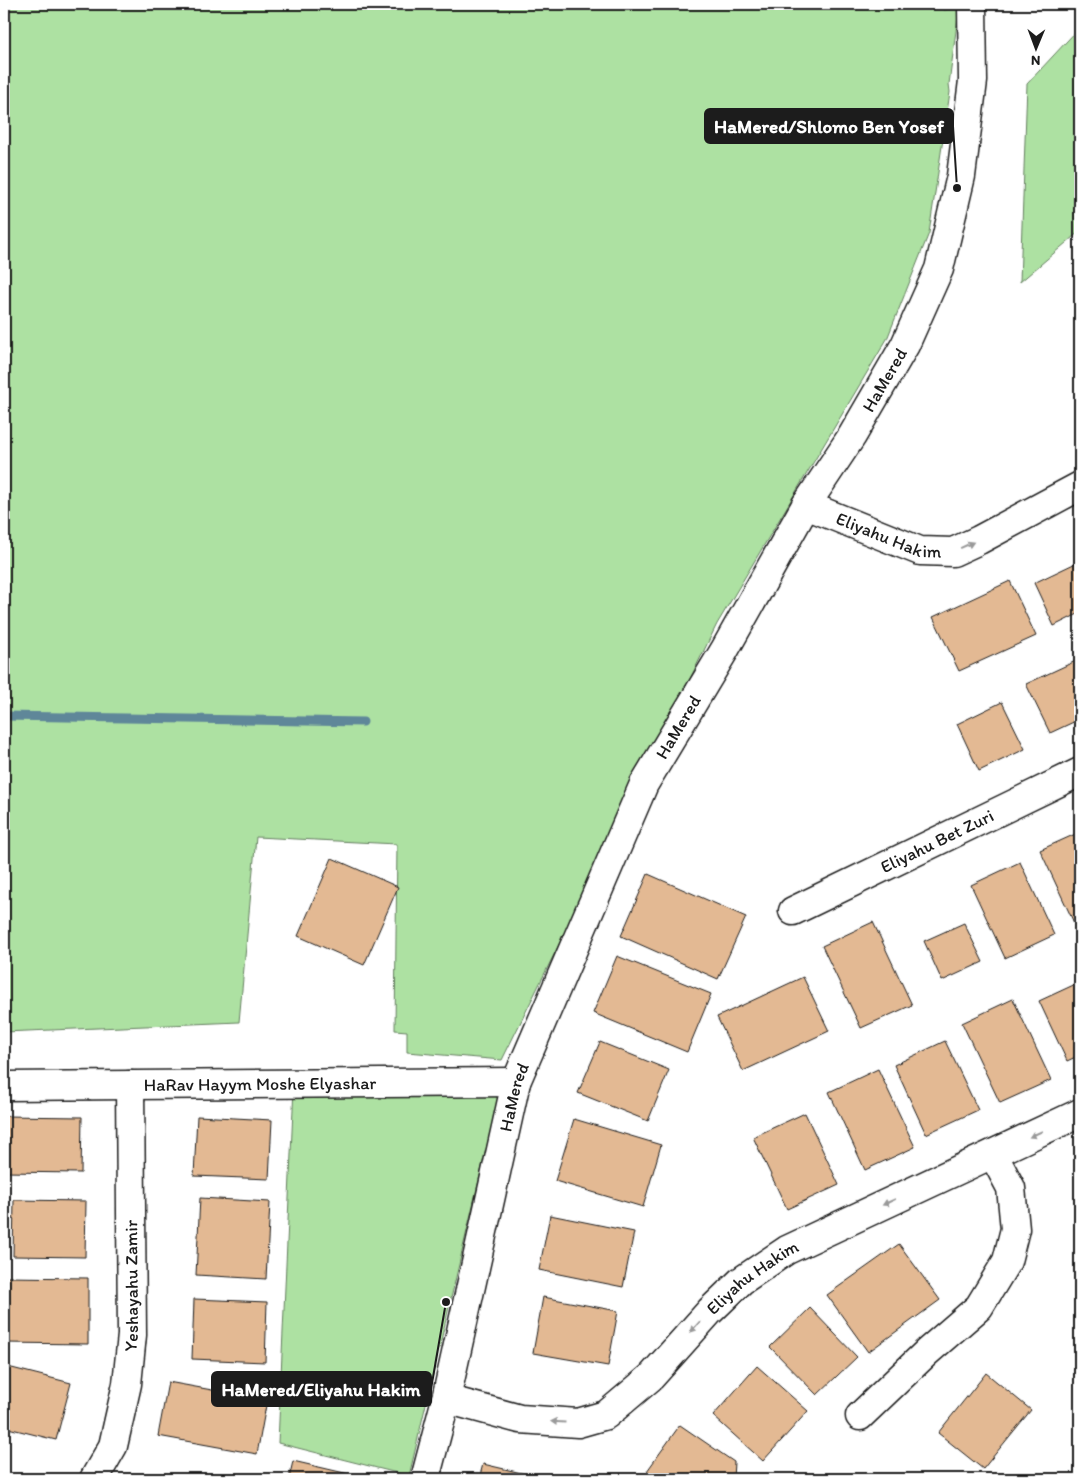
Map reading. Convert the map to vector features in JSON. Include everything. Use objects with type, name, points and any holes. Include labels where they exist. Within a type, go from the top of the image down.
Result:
[{"type":"street","name":"HaMered","points":[[425,1479],[446,1399],[516,1082],[644,784],[724,651],[806,505],[852,436],[905,345],[939,269],[961,176],[974,81],[972,4]]},
{"type":"street","name":"Eliyahu Hakim","points":[[806,505],[920,551],[953,552],[1080,486]]},
{"type":"street","name":"Eliyahu Bet Zuri","points":[[793,911],[1080,772]]},
{"type":"street","name":"HaRav Hayym Moshe Elyashar","points":[[4,1086],[516,1082]]},
{"type":"street","name":"Yeshayahu Zamir","points":[[94,1479],[113,1446],[127,1384],[132,1335],[130,1085]]},
{"type":"street","name":"Eliyahu Hakim","points":[[446,1399],[520,1419],[578,1423],[606,1415],[650,1377],[710,1311],[741,1281],[787,1250],[1080,1114]]},
{"type":"street","points":[[860,1416],[927,1352],[979,1307],[1007,1261],[1015,1229],[1010,1188],[993,1154]]},
{"type":"green space","points":[[4,4],[843,4],[844,6],[864,4],[943,4],[944,10],[959,8],[949,84],[950,92],[929,233],[887,339],[717,624],[502,1060],[407,1052],[407,1031],[395,1030],[397,844],[256,837],[239,1022],[4,1032]]},
{"type":"green space","points":[[1080,27],[1080,231],[1020,282],[1027,84]]},
{"type":"green space","points":[[294,1087],[499,1095],[409,1476],[278,1443]]},
{"type":"building","points":[[1080,561],[1080,613],[1054,626],[1034,583]]},
{"type":"building","points":[[1010,581],[1036,636],[959,671],[933,617]]},
{"type":"building","points":[[1080,659],[1080,719],[1050,733],[1026,684]]},
{"type":"building","points":[[1002,702],[1025,749],[979,771],[957,724]]},
{"type":"building","points":[[1080,832],[1080,923],[1075,925],[1040,850]]},
{"type":"building","points":[[332,858],[398,887],[364,965],[298,936]]},
{"type":"building","points":[[1020,862],[1054,935],[1005,958],[971,885]]},
{"type":"building","points":[[648,874],[746,917],[718,979],[621,936]]},
{"type":"building","points":[[873,922],[912,1005],[861,1028],[822,946]]},
{"type":"building","points":[[964,923],[983,962],[942,981],[924,941]]},
{"type":"building","points":[[617,956],[711,994],[687,1052],[593,1013]]},
{"type":"building","points":[[803,977],[829,1031],[743,1071],[717,1017]]},
{"type":"building","points":[[1080,982],[1080,1055],[1067,1061],[1039,1001]]},
{"type":"building","points":[[1013,999],[1051,1080],[1000,1103],[962,1023]]},
{"type":"building","points":[[945,1041],[978,1110],[926,1134],[894,1065]]},
{"type":"building","points":[[600,1042],[669,1070],[648,1121],[578,1093]]},
{"type":"building","points":[[878,1069],[915,1147],[865,1170],[829,1092]]},
{"type":"building","points":[[805,1113],[839,1185],[787,1209],[753,1137]]},
{"type":"building","points":[[4,1116],[82,1117],[81,1173],[4,1172]]},
{"type":"building","points":[[197,1116],[272,1120],[269,1179],[194,1176]]},
{"type":"building","points":[[574,1119],[661,1145],[643,1207],[555,1181]]},
{"type":"building","points":[[200,1198],[270,1202],[266,1279],[196,1275]]},
{"type":"building","points":[[14,1200],[86,1201],[85,1257],[13,1256]]},
{"type":"building","points":[[550,1215],[634,1232],[623,1287],[539,1270]]},
{"type":"building","points":[[899,1244],[940,1300],[868,1352],[827,1295]]},
{"type":"building","points":[[5,1277],[88,1278],[88,1344],[4,1343]]},
{"type":"building","points":[[543,1297],[618,1311],[608,1366],[533,1353]]},
{"type":"building","points":[[194,1299],[267,1302],[265,1362],[192,1359]]},
{"type":"building","points":[[810,1308],[857,1357],[817,1395],[770,1347]]},
{"type":"building","points":[[4,1366],[71,1383],[56,1440],[4,1427]]},
{"type":"building","points":[[757,1366],[808,1411],[763,1461],[713,1416]]},
{"type":"building","points":[[986,1373],[1031,1410],[983,1469],[938,1433]]},
{"type":"building","points":[[168,1382],[267,1400],[257,1454],[158,1436]]},
{"type":"building","points":[[680,1425],[734,1462],[733,1479],[657,1479],[647,1471]]},
{"type":"building","points":[[293,1461],[366,1478],[289,1479]]},
{"type":"building","points":[[483,1464],[547,1479],[479,1479]]},
{"type":"building","points":[[152,1474],[166,1479],[150,1479]]},
{"type":"waterway","points":[[4,716],[363,722]]},
{"type":"place","name":"HaMered/Shlomo Ben Yosef","points":[[957,188]]},
{"type":"place","name":"HaMered/Eliyahu Hakim","points":[[446,1302]]}]
